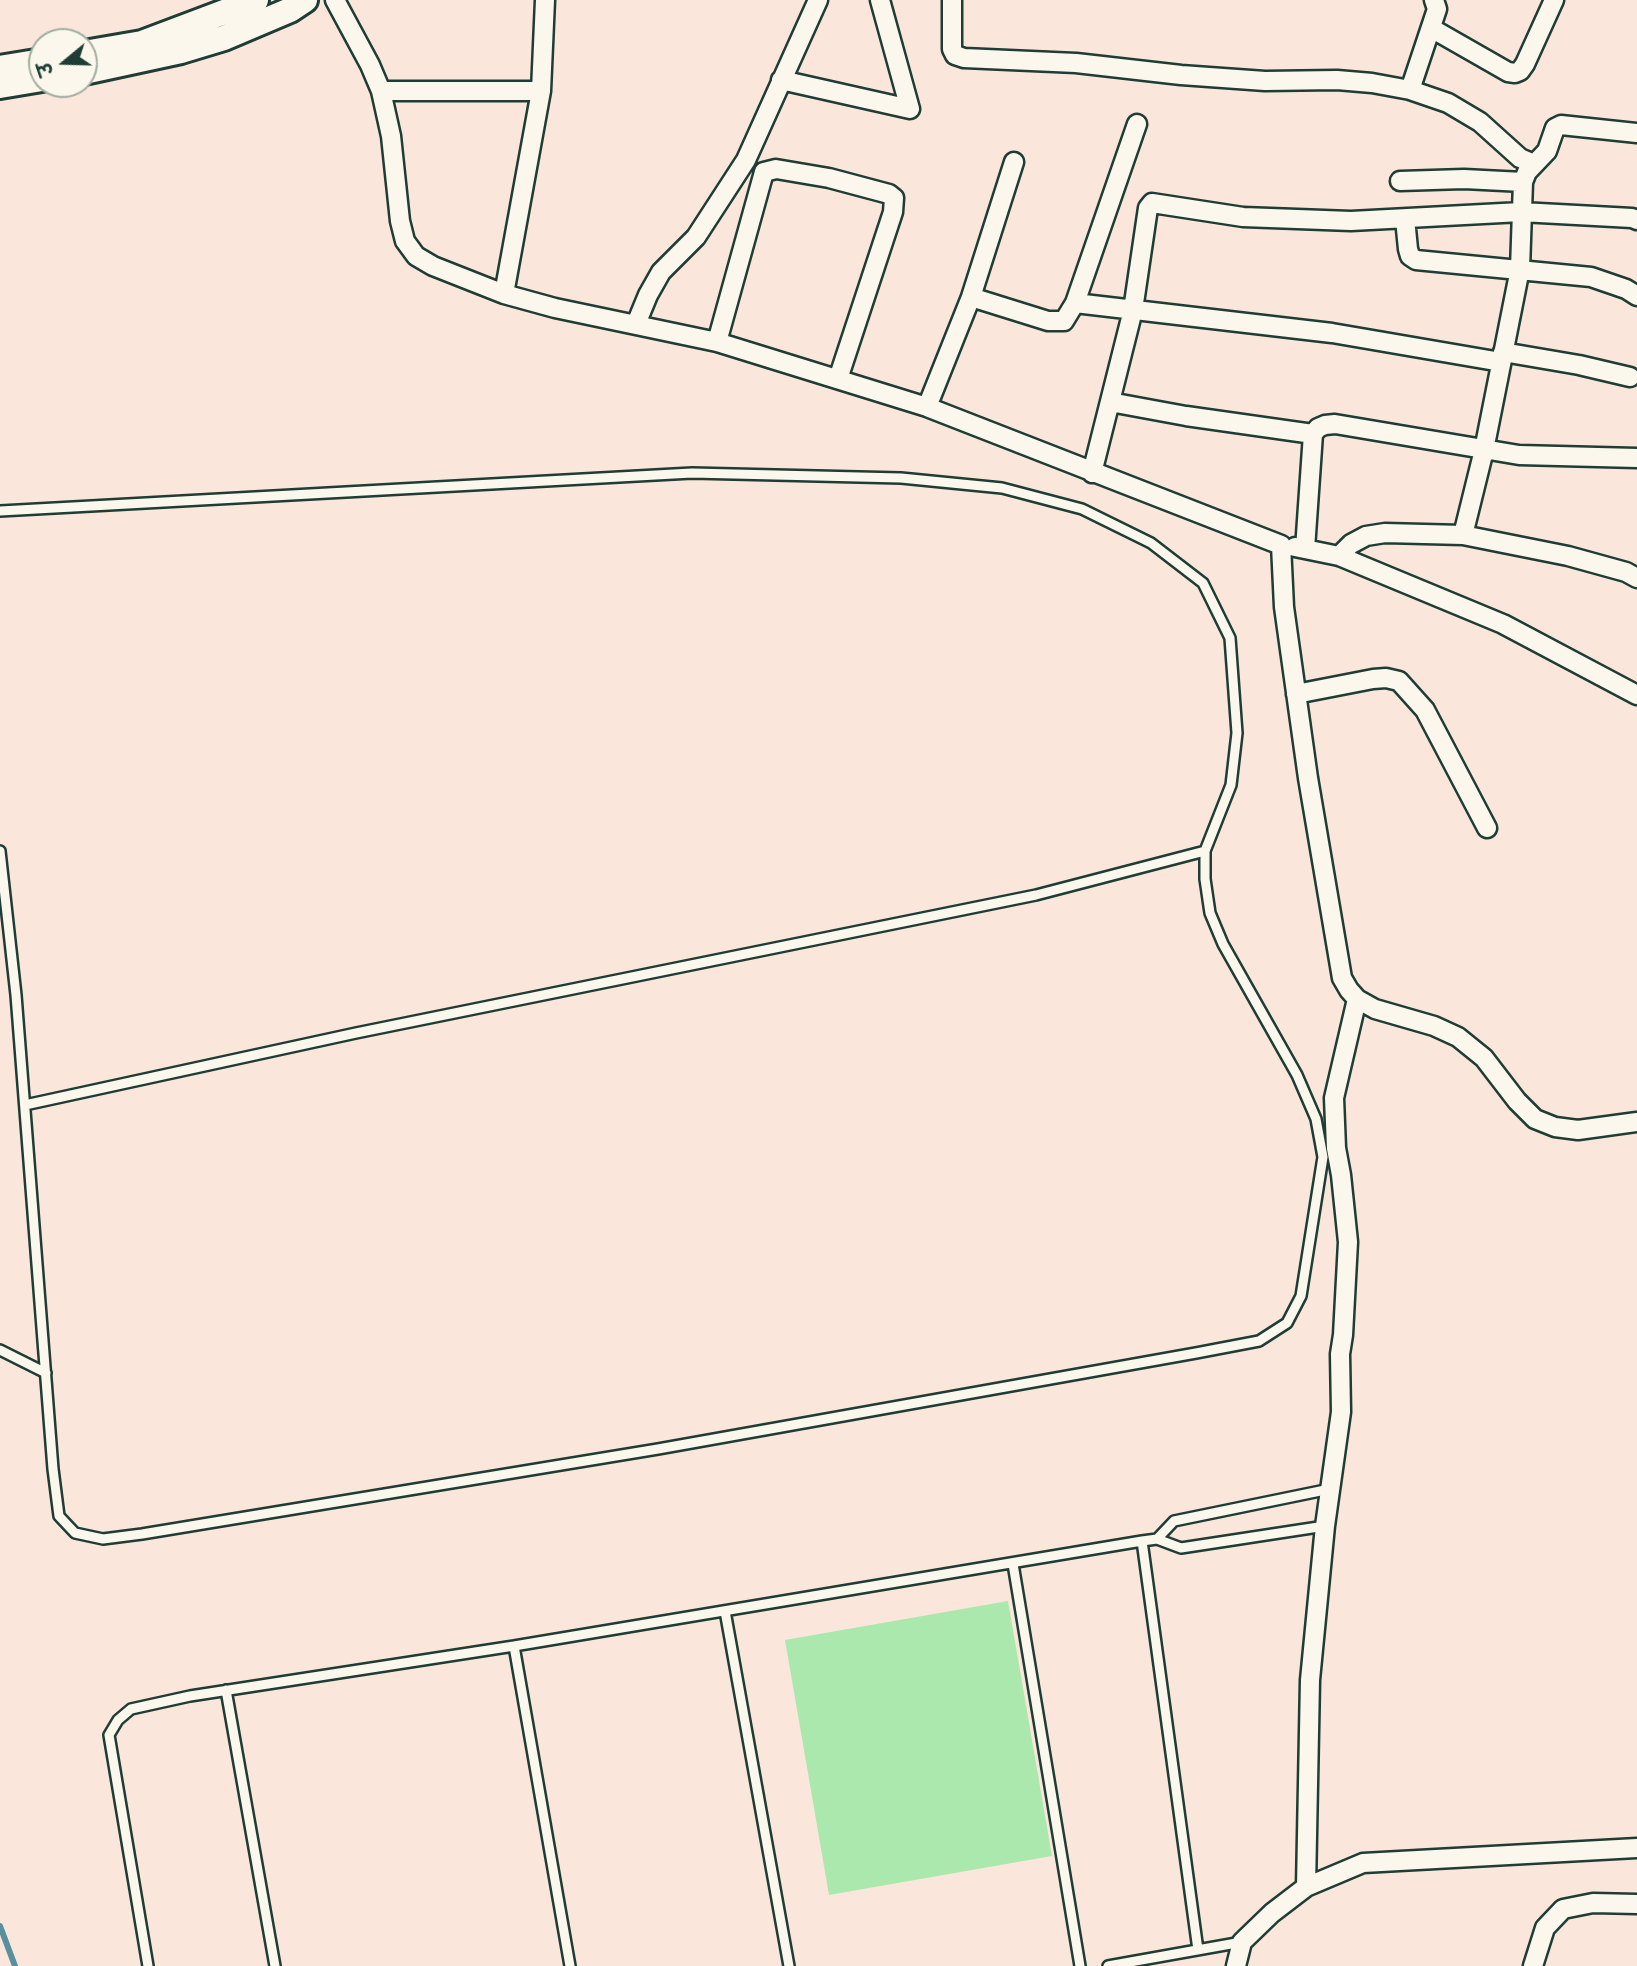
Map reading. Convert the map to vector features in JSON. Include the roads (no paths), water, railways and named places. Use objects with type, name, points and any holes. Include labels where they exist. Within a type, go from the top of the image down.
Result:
[{"type":"street","points":[[98,51],[142,43],[256,0]]},
{"type":"street","points":[[98,69],[181,51],[223,38],[290,10],[305,0]]},
{"type":"street","points":[[335,0],[370,65],[381,92],[391,136],[400,221],[405,242],[416,256],[433,266],[504,294],[555,308],[717,342],[927,407],[1281,545],[1339,556],[1503,624],[1637,695]]},
{"type":"street","points":[[504,294],[541,91],[545,0]]},
{"type":"street","points":[[636,324],[661,272],[696,237],[746,160],[818,0]]},
{"type":"street","points":[[781,80],[909,109],[880,0]]},
{"type":"street","points":[[952,0],[953,49],[955,55],[964,58],[1076,63],[1265,81],[1360,82],[1410,90],[1448,103],[1480,122],[1520,158],[1534,164]]},
{"type":"street","points":[[1410,90],[1437,9],[1434,0]]},
{"type":"street","points":[[1431,28],[1508,72],[1515,73],[1525,64],[1554,0]]},
{"type":"street","points":[[0,68],[28,63]]},
{"type":"street","points":[[0,86],[28,81]]},
{"type":"street","points":[[381,92],[541,91]]},
{"type":"street","points":[[971,298],[1056,322],[1064,321],[1075,303],[1137,124]]},
{"type":"street","points":[[1463,535],[1484,450],[1520,269],[1523,182],[1527,172],[1547,151],[1555,128],[1561,125],[1637,133]]},
{"type":"street","points":[[927,407],[971,298],[1014,162]]},
{"type":"street","points":[[717,342],[764,172],[776,170],[829,178],[889,194],[894,198],[894,212],[838,379]]},
{"type":"street","points":[[1400,181],[1464,179],[1523,182]]},
{"type":"street","points":[[1092,472],[1133,310],[1148,208],[1152,203],[1243,217],[1351,221],[1521,212],[1637,220]]},
{"type":"street","points":[[1405,219],[1408,249],[1410,256],[1416,260],[1591,277],[1626,289],[1637,296]]},
{"type":"street","points":[[1075,303],[1579,365],[1630,377]]},
{"type":"street","points":[[1110,402],[1313,434]]},
{"type":"street","points":[[1305,549],[1313,434],[1318,428],[1335,424],[1484,450],[1543,457],[1637,458]]},
{"type":"street","points":[[1339,556],[1351,544],[1366,536],[1385,533],[1463,535],[1568,556],[1626,572],[1637,578]]},
{"type":"street","points":[[1281,545],[1284,607],[1296,694],[1342,978],[1357,999],[1375,1009],[1434,1026],[1458,1037],[1484,1058],[1517,1101],[1535,1119],[1555,1127],[1578,1130],[1637,1122]]},
{"type":"street","points":[[1296,694],[1373,679],[1399,681],[1425,710],[1487,828]]},
{"type":"street","points":[[1306,1888],[1310,1680],[1325,1526],[1341,1412],[1340,1354],[1348,1242],[1336,1148],[1334,1098],[1338,1071],[1357,999]]},
{"type":"street","points":[[1236,1966],[1242,1942],[1272,1913],[1306,1888],[1363,1864],[1637,1848]]},
{"type":"street","points":[[1533,1966],[1545,1928],[1563,1909],[1593,1903],[1637,1905]]},
{"type":"lane","points":[[0,511],[692,473],[901,478],[1002,488],[1082,509],[1151,544],[1203,583],[1230,638],[1236,746],[1231,785],[1205,851],[1205,878],[1210,913],[1223,944],[1297,1074],[1316,1119],[1323,1157],[1301,1296],[1287,1323],[1259,1340],[658,1449],[103,1539],[75,1533],[59,1516],[52,1469],[16,995],[0,851]]},
{"type":"lane","points":[[25,1105],[356,1033],[1036,895],[1205,851]]},
{"type":"lane","points":[[0,1350],[46,1373]]},
{"type":"lane","points":[[1157,1539],[1174,1521],[1330,1489]]},
{"type":"lane","points":[[148,1966],[109,1735],[118,1720],[131,1709],[226,1690],[514,1646],[1142,1541],[1157,1539],[1181,1548],[1325,1526]]},
{"type":"lane","points":[[1142,1541],[1198,1950]]},
{"type":"lane","points":[[1013,1564],[1080,1966]]},
{"type":"lane","points":[[725,1611],[789,1966]]},
{"type":"lane","points":[[514,1646],[569,1966]]},
{"type":"lane","points":[[226,1690],[275,1966]]},
{"type":"lane","points":[[1108,1966],[1242,1942]]},
{"type":"waterway","points":[[0,1926],[15,1966]]}]
